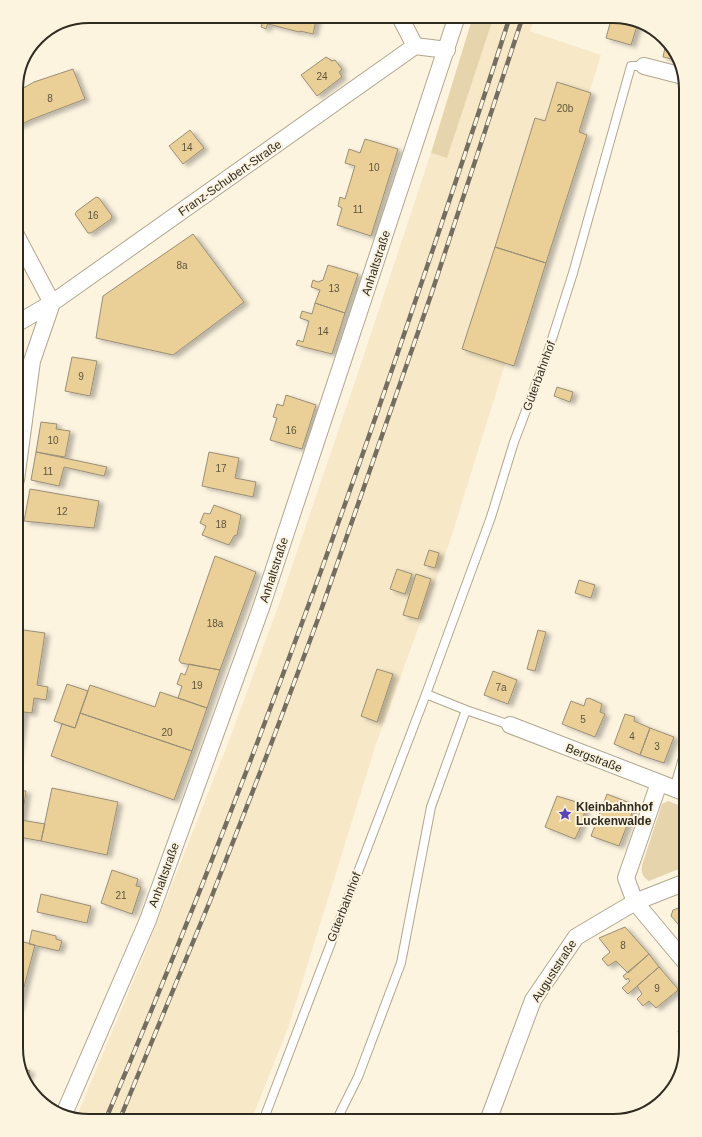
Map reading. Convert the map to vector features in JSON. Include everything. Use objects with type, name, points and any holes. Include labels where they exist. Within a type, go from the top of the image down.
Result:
[{"type":"street","points":[[403,23],[415,46],[447,50]]},
{"type":"street","name":"Anhaltstraße","points":[[66,1110],[148,920],[261,608],[455,23]]},
{"type":"street","name":"Franz-Schubert-Straße","points":[[23,320],[52,303],[415,46]]},
{"type":"street","points":[[644,66],[678,75]]},
{"type":"street","points":[[23,248],[52,303],[32,361],[23,428]]},
{"type":"street","name":"Bergstraße","points":[[510,725],[679,791]]},
{"type":"street","points":[[660,783],[626,878],[636,902],[679,954]]},
{"type":"street","name":"Auguststraße","points":[[491,1114],[533,1000],[576,936],[636,902],[679,885]]},
{"type":"lane","name":"Güterbahnhof","points":[[266,1114],[426,694],[488,524],[514,442],[546,358],[573,273],[631,66],[644,66]]},
{"type":"lane","points":[[426,694],[510,725]]},
{"type":"lane","points":[[340,1114],[358,1077],[401,963],[431,807],[466,710]]},
{"type":"shaded area","points":[[471,23],[492,23],[447,158],[431,153]]},
{"type":"shaded area","points":[[492,23],[533,23],[530,31],[601,55],[450,541],[375,747],[288,1028],[254,1114],[78,1113],[142,960],[230,738],[279,604],[431,153],[447,158]]},
{"type":"shaded area","points":[[668,801],[679,805],[679,869],[649,881],[642,874],[642,865],[662,804]]},
{"type":"building","points":[[262,23],[268,23],[266,29],[261,27]]},
{"type":"building","points":[[268,23],[315,23],[313,34]]},
{"type":"building","points":[[610,23],[626,24],[637,27],[631,45],[606,38]]},
{"type":"building","points":[[665,48],[672,59],[663,57]]},
{"type":"building","points":[[326,57],[331,61],[335,60],[342,69],[339,72],[342,77],[317,96],[301,75]]},
{"type":"building","points":[[73,69],[85,99],[23,124],[23,88],[34,82]]},
{"type":"building","points":[[557,82],[591,93],[579,132],[587,135],[546,263],[495,247],[535,118],[545,121]]},
{"type":"building","points":[[190,130],[204,148],[183,164],[169,146]]},
{"type":"building","points":[[365,139],[398,149],[371,236],[337,225],[342,208],[338,206],[340,197],[345,199],[355,166],[345,163],[349,149],[360,153]]},
{"type":"building","points":[[96,197],[99,198],[112,216],[111,219],[91,233],[88,233],[75,214]]},
{"type":"building","points":[[193,234],[244,302],[173,355],[96,338],[103,296]]},
{"type":"building","points":[[495,247],[546,263],[514,366],[462,349]]},
{"type":"building","points":[[328,265],[358,274],[345,313],[315,303],[320,290],[311,287],[313,280],[318,282],[323,280]]},
{"type":"building","points":[[315,303],[345,313],[332,354],[296,345],[298,340],[303,342],[309,321],[300,318],[302,311],[312,314]]},
{"type":"building","points":[[72,357],[97,361],[90,396],[65,391]]},
{"type":"building","points":[[557,387],[573,392],[570,402],[554,396]]},
{"type":"building","points":[[286,395],[316,405],[302,449],[270,440],[277,418],[273,417],[277,404],[283,406]]},
{"type":"building","points":[[41,422],[57,424],[56,429],[70,431],[65,457],[36,452]]},
{"type":"building","points":[[36,452],[107,467],[104,476],[64,467],[59,486],[31,480]]},
{"type":"building","points":[[209,452],[239,458],[235,478],[256,482],[253,497],[202,486]]},
{"type":"building","points":[[30,489],[99,501],[94,528],[24,521]]},
{"type":"building","points":[[214,505],[241,515],[237,535],[234,536],[229,545],[202,535],[206,526],[200,523],[204,513],[210,514]]},
{"type":"building","points":[[429,550],[439,553],[435,568],[424,565]]},
{"type":"building","points":[[215,556],[256,572],[220,670],[181,663],[179,660]]},
{"type":"building","points":[[397,569],[412,574],[405,594],[390,589]]},
{"type":"building","points":[[416,574],[431,579],[418,619],[403,615]]},
{"type":"building","points":[[579,580],[595,585],[591,598],[575,593]]},
{"type":"building","points":[[23,630],[45,633],[37,685],[48,687],[46,700],[34,698],[32,713],[23,712]]},
{"type":"building","points":[[538,630],[546,632],[535,671],[527,669]]},
{"type":"building","points":[[189,664],[220,670],[207,708],[178,698],[182,686],[177,684],[181,673],[185,675]]},
{"type":"building","points":[[377,669],[393,674],[377,722],[361,716]]},
{"type":"building","points":[[493,671],[517,680],[508,704],[484,695]]},
{"type":"building","points":[[67,684],[88,691],[75,728],[54,721]]},
{"type":"building","points":[[90,685],[155,707],[160,692],[207,708],[192,751],[80,713]]},
{"type":"building","points":[[589,698],[602,704],[600,712],[605,714],[595,737],[562,724],[571,701],[584,706],[586,699]]},
{"type":"building","points":[[80,713],[192,751],[174,800],[51,756],[62,724],[75,728]]},
{"type":"building","points":[[625,714],[635,717],[634,721],[650,728],[640,755],[614,744]]},
{"type":"building","points":[[650,728],[674,737],[664,763],[640,755]]},
{"type":"building","points":[[52,788],[118,802],[107,855],[41,841]]},
{"type":"building","points":[[23,791],[26,791],[23,811]]},
{"type":"building","points":[[607,794],[635,805],[619,846],[591,836]]},
{"type":"building","points":[[557,796],[586,805],[582,824],[575,839],[545,827]]},
{"type":"building","points":[[23,820],[45,824],[41,841],[23,838]]},
{"type":"building","points":[[112,870],[138,879],[136,886],[141,887],[132,914],[101,903]]},
{"type":"building","points":[[41,894],[91,906],[87,923],[37,912]]},
{"type":"building","points":[[679,908],[679,925],[671,916],[673,910]]},
{"type":"building","points":[[625,927],[649,954],[628,973],[616,961],[608,966],[602,959],[610,952],[599,938]]},
{"type":"building","points":[[32,930],[56,936],[56,939],[62,941],[59,951],[29,944]]},
{"type":"building","points":[[23,942],[35,945],[23,991]]},
{"type":"building","points":[[649,954],[659,967],[628,994],[622,988],[630,981],[628,978],[626,980],[623,976]]},
{"type":"building","points":[[659,967],[678,989],[656,1008],[649,1001],[643,1006],[637,999],[642,994],[637,986]]},
{"type":"railway","points":[[108,1114],[228,819],[305,616],[378,411],[508,23]]},
{"type":"railway","points":[[122,1114],[210,901],[318,619],[431,295],[521,23]]},
{"type":"place","name":"Kleinbahnhof Luckenwalde","points":[[565,814]]}]
